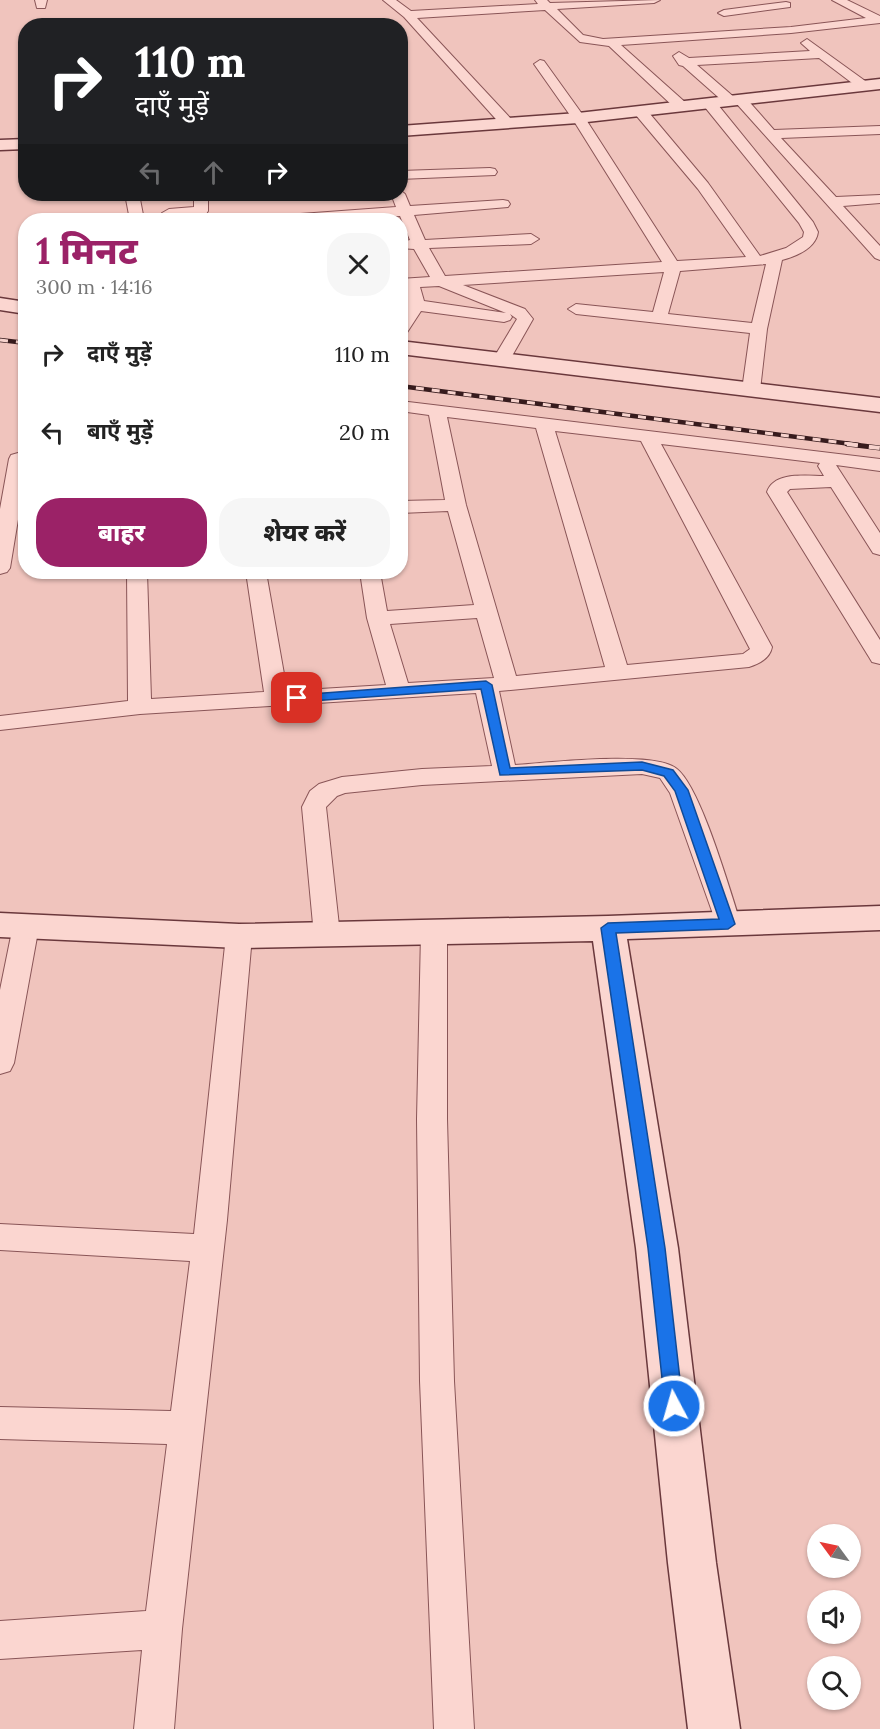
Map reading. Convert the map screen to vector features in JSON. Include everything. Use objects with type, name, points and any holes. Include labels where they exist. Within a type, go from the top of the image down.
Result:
[{"type":"street","points":[[389,0],[408,15],[508,124]]},
{"type":"street","points":[[408,15],[544,3],[654,0]]},
{"type":"street","points":[[842,2],[869,2]]},
{"type":"street","points":[[842,2],[880,20]]},
{"type":"street","points":[[544,3],[584,40],[610,42],[791,30],[880,20]]},
{"type":"street","points":[[607,3],[648,39]]},
{"type":"street","points":[[746,33],[720,10],[790,8],[816,27]]},
{"type":"street","points":[[791,30],[820,54],[872,85]]},
{"type":"street","points":[[663,38],[683,62],[735,100],[771,135],[832,202],[873,239],[880,255]]},
{"type":"street","points":[[610,42],[681,106]]},
{"type":"street","points":[[683,62],[820,54]]},
{"type":"street","points":[[540,64],[578,118],[673,268],[659,319]]},
{"type":"street","points":[[408,130],[578,118],[872,85]]},
{"type":"street","points":[[408,283],[756,261],[775,259],[804,245],[810,238],[811,231],[806,222],[709,103]]},
{"type":"street","points":[[640,111],[703,186],[756,261]]},
{"type":"street","points":[[771,135],[880,130]]},
{"type":"street","points":[[0,145],[18,144]]},
{"type":"street","points":[[408,175],[490,172]]},
{"type":"street","points":[[832,202],[880,200]]},
{"type":"street","points":[[190,213],[201,211],[201,201]]},
{"type":"street","points":[[401,201],[406,213]]},
{"type":"street","points":[[356,213],[503,204]]},
{"type":"street","points":[[408,218],[419,244],[440,281],[519,312],[525,320]]},
{"type":"street","points":[[408,245],[531,239]]},
{"type":"street","points":[[752,390],[759,329],[775,259]]},
{"type":"street","points":[[0,304],[18,307]]},
{"type":"street","points":[[409,304],[525,320]]},
{"type":"street","points":[[576,309],[759,329]]},
{"type":"street","points":[[502,359],[525,320]]},
{"type":"street","points":[[408,348],[880,405]]},
{"type":"street","points":[[408,407],[880,465]]},
{"type":"street","points":[[437,410],[456,505],[486,611],[497,684],[504,772]]},
{"type":"street","points":[[544,423],[618,672]]},
{"type":"street","points":[[0,723],[140,707],[277,700],[497,684],[749,660],[755,657],[761,647],[649,438]]},
{"type":"street","points":[[823,458],[835,481],[880,549]]},
{"type":"street","points":[[18,459],[1,560],[18,556]]},
{"type":"street","points":[[835,481],[786,483],[777,488],[777,492],[880,657]]},
{"type":"street","points":[[408,507],[456,505]]},
{"type":"street","points":[[137,579],[140,707]]},
{"type":"street","points":[[257,579],[277,700]]},
{"type":"street","points":[[371,579],[378,618],[399,690]]},
{"type":"street","points":[[378,618],[486,611]]},
{"type":"street","points":[[327,935],[314,807],[319,797],[328,790],[342,785],[422,777],[642,766],[668,772],[682,790],[728,924]]},
{"type":"street","points":[[0,1063],[13,925],[239,936],[434,933],[880,918]]},
{"type":"street","points":[[608,928],[657,1248],[692,1563],[714,1729]]},
{"type":"street","points":[[434,933],[432,1119],[437,1381],[454,1729]]},
{"type":"street","points":[[154,1729],[239,936]]},
{"type":"street","points":[[0,1237],[207,1248]]},
{"type":"street","points":[[0,1423],[186,1428]]},
{"type":"street","points":[[0,1640],[43,1639],[163,1629]]},
{"type":"railway","points":[[0,340],[18,342]]},
{"type":"railway","points":[[408,387],[859,445]]},
{"type":"railway","points":[[847,444],[880,448]]},
{"type":"route","points":[[297,698],[486,685],[504,772],[642,766],[668,772],[682,790],[728,924],[608,928],[657,1248],[674,1406]]}]
